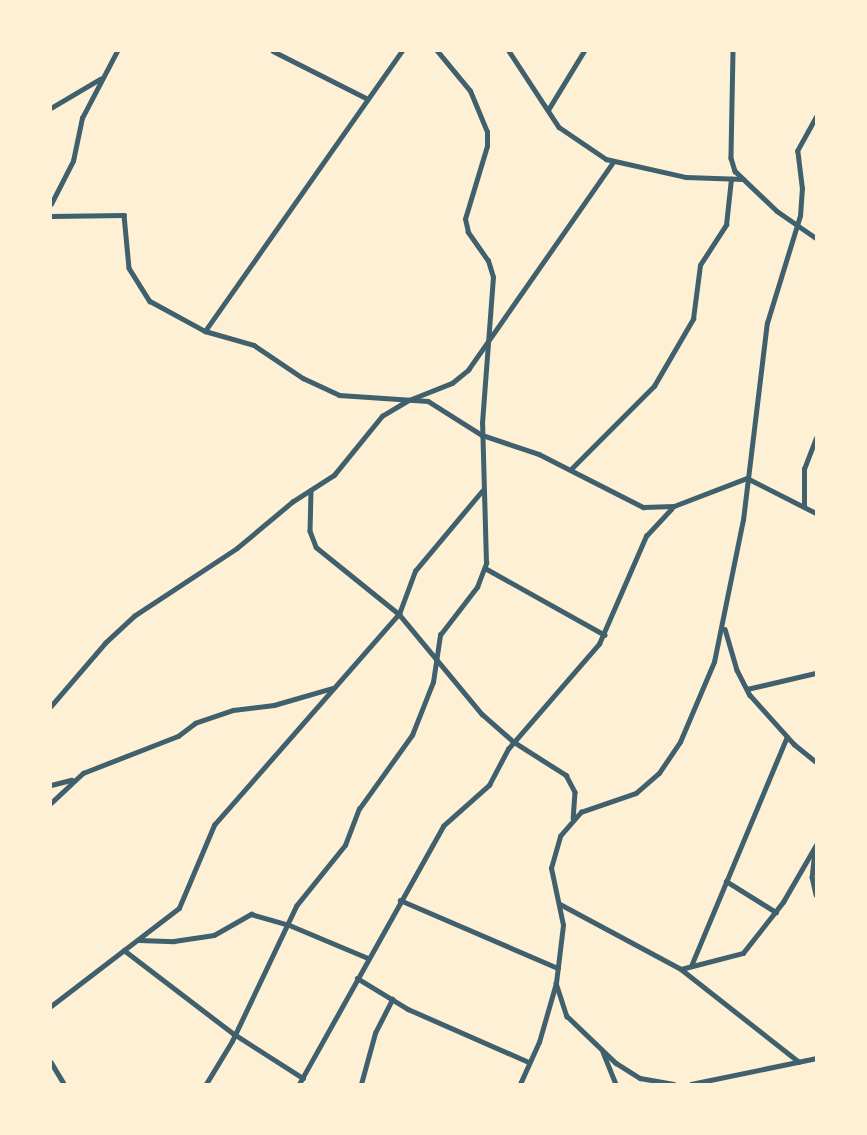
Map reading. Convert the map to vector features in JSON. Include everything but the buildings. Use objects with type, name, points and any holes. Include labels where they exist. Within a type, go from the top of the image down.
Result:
[{"type":"street","points":[[51,204],[73,161],[82,118],[100,79],[117,51]]},
{"type":"street","points":[[273,51],[368,99]]},
{"type":"street","points":[[205,331],[402,51]]},
{"type":"street","points":[[206,1084],[234,1034],[296,906],[345,845],[359,809],[412,735],[427,701],[437,660],[440,635],[477,587],[485,568],[482,435],[486,339],[494,277],[465,219],[487,146],[487,132],[470,91],[437,51]]},
{"type":"street","points":[[509,51],[548,110],[572,139],[613,162],[686,177],[743,179]]},
{"type":"street","points":[[513,57],[517,51]]},
{"type":"street","points":[[548,110],[584,51]]},
{"type":"street","points":[[733,51],[731,158],[735,171],[797,226],[816,238]]},
{"type":"street","points":[[51,108],[100,79]]},
{"type":"street","points":[[520,1084],[530,1062],[556,983],[563,925],[551,868],[560,836],[573,818],[590,808],[636,793],[668,762],[704,688],[724,627],[747,478],[767,323],[797,226],[802,198],[797,151],[816,117]]},
{"type":"street","points":[[51,706],[105,643],[134,616],[237,548],[340,469],[378,420],[409,400],[452,383],[468,370],[486,339],[613,162]]},
{"type":"street","points":[[572,468],[654,386],[693,320],[700,265],[726,225],[731,179]]},
{"type":"street","points":[[51,216],[124,215],[129,268],[136,285],[150,301],[205,331],[254,345],[303,378],[339,395],[409,400],[438,406],[482,435],[572,468],[643,507],[673,507],[747,478],[816,513]]},
{"type":"street","points":[[804,506],[804,469],[816,438]]},
{"type":"street","points":[[311,491],[310,531],[316,547],[399,614],[466,700],[514,741],[566,775],[575,792],[573,818]]},
{"type":"street","points":[[51,1006],[179,908],[214,825],[399,614],[415,571],[482,491]]},
{"type":"street","points":[[299,1084],[447,819],[489,785],[514,741],[569,682],[604,635],[646,536],[673,507]]},
{"type":"street","points":[[485,568],[604,635]]},
{"type":"street","points":[[724,627],[747,690],[787,736],[816,762]]},
{"type":"street","points":[[747,690],[816,673]]},
{"type":"street","points":[[51,803],[74,780],[101,765],[178,736],[211,717],[242,708],[278,704],[336,687]]},
{"type":"street","points":[[691,966],[787,736]]},
{"type":"street","points":[[51,785],[74,780]]},
{"type":"street","points":[[681,969],[743,953],[776,912],[816,846]]},
{"type":"street","points":[[816,846],[812,877],[816,895]]},
{"type":"street","points":[[726,881],[776,912]]},
{"type":"street","points":[[400,900],[558,968]]},
{"type":"street","points":[[560,904],[681,969],[799,1062]]},
{"type":"street","points":[[138,940],[174,941],[214,935],[251,914],[287,924],[368,958]]},
{"type":"street","points":[[124,950],[234,1034],[303,1078]]},
{"type":"street","points":[[357,978],[392,999],[530,1062]]},
{"type":"street","points":[[556,983],[567,1016],[602,1050],[640,1078],[673,1084]]},
{"type":"street","points":[[361,1084],[374,1035],[392,999]]},
{"type":"street","points":[[602,1050],[616,1084]]},
{"type":"street","points":[[691,1084],[816,1058]]},
{"type":"street","points":[[51,1062],[64,1084]]}]
